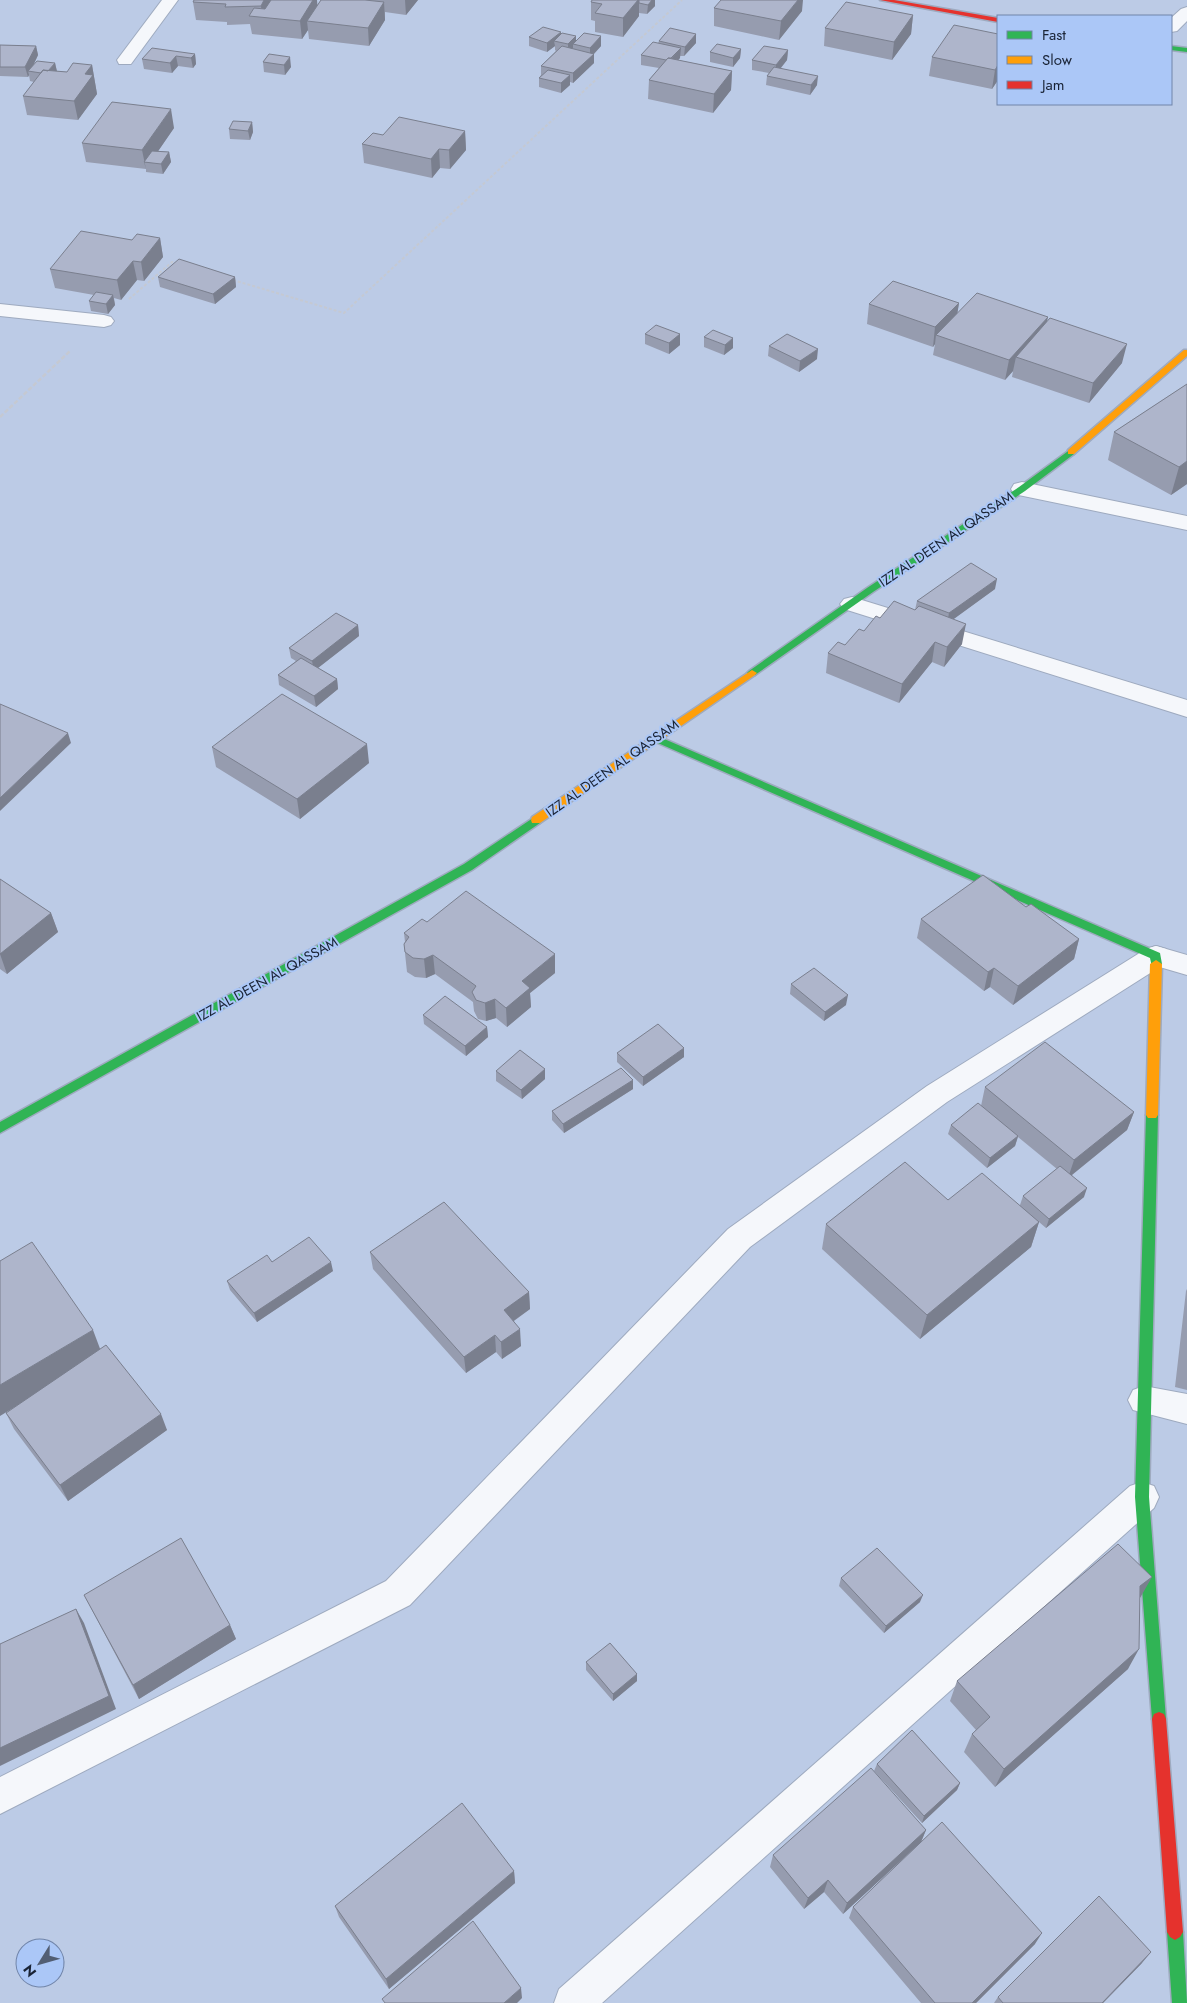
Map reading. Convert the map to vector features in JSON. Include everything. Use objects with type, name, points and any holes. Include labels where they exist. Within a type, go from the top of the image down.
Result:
[{"type":"street","points":[[125,60],[170,0]]},
{"type":"street","points":[[884,0],[997,20]]},
{"type":"street","points":[[1172,26],[1187,12]]},
{"type":"street","points":[[1172,48],[1187,50]]},
{"type":"street","points":[[0,310],[104,321]]},
{"type":"street","name":"IZZ AL DEEN AL QASSAM","points":[[0,1128],[468,867],[852,604],[878,584],[1022,489],[1078,448],[1183,359]]},
{"type":"street","points":[[1022,489],[1187,523]]},
{"type":"street","points":[[852,604],[1187,710]]},
{"type":"street","points":[[656,738],[1156,956],[1187,965]]},
{"type":"street","points":[[1156,956],[1142,1497],[1180,2003]]},
{"type":"street","points":[[0,1796],[398,1593],[740,1238],[937,1094],[1156,956]]},
{"type":"street","points":[[1144,1400],[1187,1409]]},
{"type":"street","points":[[573,2003],[1142,1497]]},
{"type":"path","points":[[229,279],[344,313],[682,0]]},
{"type":"path","points":[[0,417],[33,384],[172,262],[181,265]]},
{"type":"building","points":[[194,0],[264,0],[261,6],[225,7],[226,4],[193,2]]},
{"type":"building","points":[[271,0],[313,0],[300,21],[249,16],[254,8],[265,9]]},
{"type":"building","points":[[321,0],[384,2],[368,28],[307,21]]},
{"type":"building","points":[[592,0],[638,0],[623,18],[595,13],[602,4],[591,2]]},
{"type":"building","points":[[639,0],[652,0],[648,5],[639,3]]},
{"type":"building","points":[[721,0],[798,0],[781,21],[714,8]]},
{"type":"building","points":[[846,2],[913,15],[894,42],[825,28]]},
{"type":"building","points":[[954,25],[997,34],[997,67],[995,70],[932,57]]},
{"type":"building","points":[[543,27],[561,32],[547,43],[529,37]]},
{"type":"building","points":[[670,28],[696,34],[685,47],[659,41]]},
{"type":"building","points":[[562,33],[576,36],[568,44],[554,41]]},
{"type":"building","points":[[584,33],[601,36],[590,48],[573,44]]},
{"type":"building","points":[[653,42],[681,48],[671,58],[666,60],[641,55]]},
{"type":"building","points":[[717,44],[741,49],[733,58],[710,52]]},
{"type":"building","points":[[0,45],[36,46],[25,67],[0,67]]},
{"type":"building","points":[[562,46],[594,54],[573,73],[541,66]]},
{"type":"building","points":[[764,46],[788,50],[776,65],[752,60]]},
{"type":"building","points":[[152,48],[195,54],[191,58],[176,56],[170,63],[142,59]]},
{"type":"building","points":[[269,54],[290,57],[284,65],[263,62]]},
{"type":"building","points":[[668,58],[732,71],[714,94],[649,80]]},
{"type":"building","points":[[37,61],[55,63],[48,71],[43,70],[41,73],[28,71]]},
{"type":"building","points":[[73,63],[92,65],[85,74],[93,75],[74,101],[23,96],[43,70],[67,72]]},
{"type":"building","points":[[774,67],[818,76],[811,85],[767,76]]},
{"type":"building","points":[[548,70],[570,75],[561,83],[539,78]]},
{"type":"building","points":[[112,102],[171,109],[142,150],[82,143]]},
{"type":"building","points":[[399,117],[465,131],[449,150],[439,149],[431,159],[362,144],[373,133],[383,135]]},
{"type":"building","points":[[233,121],[252,122],[248,131],[229,129]]},
{"type":"building","points":[[152,151],[169,152],[161,164],[144,162]]},
{"type":"building","points":[[81,231],[132,240],[137,234],[160,238],[141,262],[133,261],[117,280],[50,269]]},
{"type":"building","points":[[179,259],[235,277],[213,294],[158,277]]},
{"type":"building","points":[[893,281],[959,303],[935,327],[869,304]]},
{"type":"building","points":[[96,292],[113,295],[106,304],[89,301]]},
{"type":"building","points":[[977,293],[1048,317],[1009,360],[936,335]]},
{"type":"building","points":[[1050,318],[1127,344],[1093,383],[1016,357]]},
{"type":"building","points":[[656,325],[680,334],[669,343],[645,334]]},
{"type":"building","points":[[713,330],[733,338],[725,345],[704,337]]},
{"type":"building","points":[[787,334],[818,349],[800,361],[769,346]]},
{"type":"building","points":[[1187,384],[1187,461],[1179,467],[1114,432]]},
{"type":"building","points":[[971,563],[997,579],[949,613],[917,601]]},
{"type":"building","points":[[894,601],[915,610],[919,606],[966,624],[947,647],[935,642],[902,684],[828,653],[838,642],[845,645],[859,629],[864,631],[876,616],[880,618]]},
{"type":"building","points":[[336,613],[358,625],[312,661],[289,648]]},
{"type":"building","points":[[301,658],[337,679],[314,696],[278,675]]},
{"type":"building","points":[[282,694],[367,744],[297,799],[212,747]]},
{"type":"building","points":[[0,704],[68,733],[0,798]]},
{"type":"building","points":[[983,875],[1026,907],[1031,904],[1079,939],[1018,986],[994,968],[988,972],[921,919]]},
{"type":"building","points":[[0,879],[51,913],[0,954]]},
{"type":"building","points":[[466,891],[555,954],[522,981],[530,988],[506,1008],[495,999],[485,1003],[476,1000],[472,992],[476,986],[433,955],[424,959],[413,958],[405,952],[404,944],[409,937],[404,933],[422,919],[427,922]]},
{"type":"building","points":[[814,968],[848,995],[825,1012],[791,984]]},
{"type":"building","points":[[445,996],[487,1027],[465,1046],[423,1015]]},
{"type":"building","points":[[658,1024],[684,1048],[643,1077],[617,1053]]},
{"type":"building","points":[[1045,1042],[1134,1112],[1074,1160],[985,1087]]},
{"type":"building","points":[[520,1050],[545,1069],[521,1090],[496,1071]]},
{"type":"building","points":[[621,1068],[633,1080],[563,1124],[552,1111]]},
{"type":"building","points":[[978,1103],[1018,1136],[990,1158],[951,1125]]},
{"type":"building","points":[[905,1162],[948,1200],[982,1173],[1039,1222],[927,1315],[826,1224]]},
{"type":"building","points":[[1060,1166],[1087,1188],[1049,1219],[1023,1196]]},
{"type":"building","points":[[444,1202],[529,1292],[504,1310],[520,1329],[501,1342],[495,1335],[464,1357],[370,1252]]},
{"type":"building","points":[[309,1237],[331,1262],[254,1313],[227,1281],[267,1255],[272,1262]]},
{"type":"building","points":[[32,1242],[93,1330],[0,1385],[0,1261]]},
{"type":"building","points":[[106,1345],[161,1414],[60,1485],[6,1413]]},
{"type":"building","points":[[181,1538],[230,1625],[133,1685],[84,1595]]},
{"type":"building","points":[[1118,1544],[1152,1577],[1140,1586],[1139,1649],[1004,1769],[972,1734],[990,1717],[957,1681]]},
{"type":"building","points":[[877,1548],[923,1595],[886,1626],[841,1578]]},
{"type":"building","points":[[76,1609],[109,1696],[0,1748],[0,1644]]},
{"type":"building","points":[[610,1643],[637,1674],[613,1694],[586,1662]]},
{"type":"building","points":[[912,1730],[960,1783],[924,1816],[877,1764]]},
{"type":"building","points":[[871,1768],[926,1830],[847,1903],[828,1880],[808,1898],[773,1855]]},
{"type":"building","points":[[462,1803],[514,1871],[386,1979],[335,1906]]},
{"type":"building","points":[[942,1822],[1042,1933],[972,2003],[935,2003],[853,1907]]},
{"type":"building","points":[[1099,1896],[1151,1952],[1102,2003],[1003,2003],[998,1997]]},
{"type":"building","points":[[473,1921],[521,1988],[504,2003],[385,2003],[382,1999]]},
{"type":"traffic: fast","points":[[1172,48],[1187,50]]},
{"type":"traffic: fast","points":[[752,673],[870,590],[1022,489],[1071,452]]},
{"type":"traffic: fast","points":[[655,738],[1156,956],[1156,964]]},
{"type":"traffic: fast","points":[[0,1128],[468,867],[536,820]]},
{"type":"traffic: fast","points":[[1152,1115],[1142,1497],[1159,1719]]},
{"type":"traffic: fast","points":[[1175,1932],[1180,2003]]},
{"type":"traffic: slow","points":[[1071,452],[1187,352]]},
{"type":"traffic: slow","points":[[536,820],[752,673]]},
{"type":"traffic: slow","points":[[1152,1115],[1156,964]]},
{"type":"traffic: jam","points":[[883,0],[997,20]]},
{"type":"traffic: jam","points":[[1159,1719],[1175,1932]]}]
